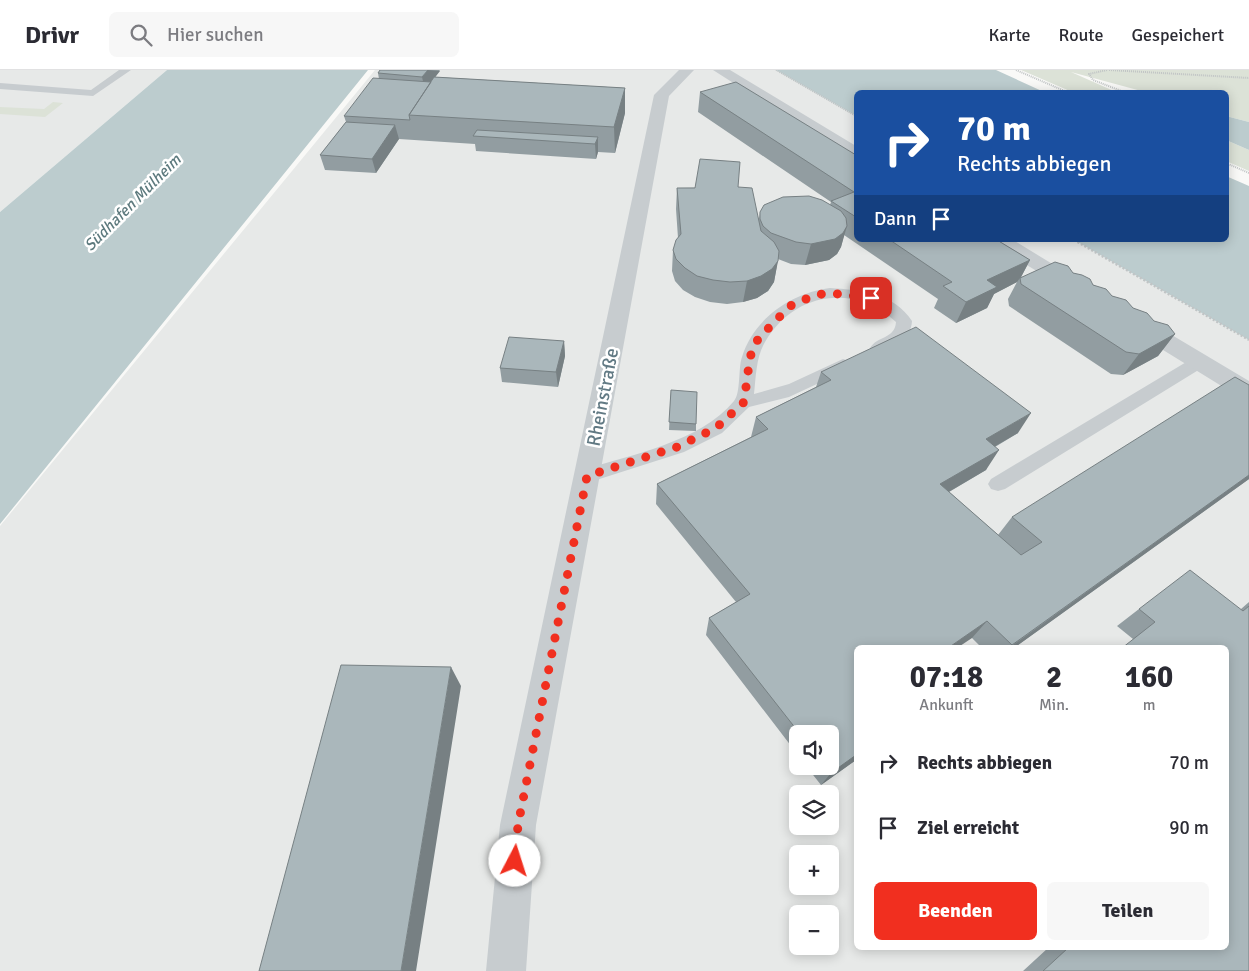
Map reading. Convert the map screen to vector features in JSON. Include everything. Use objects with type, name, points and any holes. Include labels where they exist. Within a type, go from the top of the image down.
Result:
[{"type":"street","name":"Rheinstraße","points":[[506,971],[518,825],[662,95],[687,70]]},
{"type":"street","points":[[720,70],[854,152]]},
{"type":"street","points":[[1002,242],[1091,296]]},
{"type":"street","points":[[1116,311],[1249,392]]},
{"type":"lane","points":[[0,86],[93,92],[126,70]]},
{"type":"lane","points":[[587,476],[677,447],[699,437],[716,428],[744,402],[767,399],[782,394],[899,336],[904,328],[904,321],[890,308],[871,298],[860,295],[830,293],[815,295],[800,301],[782,312],[758,339],[750,357],[744,402]]},
{"type":"lane","points":[[998,484],[1200,362]]},
{"type":"path","points":[[776,70],[854,115]]},
{"type":"path","points":[[1016,70],[1062,90]]},
{"type":"path","points":[[1119,90],[1093,80],[1089,74],[1108,70],[1249,78]]},
{"type":"path","points":[[1229,164],[1249,173]]},
{"type":"path","points":[[1078,242],[1249,340]]},
{"type":"shaded area","points":[[0,70],[167,70],[0,212]]},
{"type":"shaded area","points":[[375,70],[776,70],[854,115],[854,242],[1078,242],[1249,340],[1249,971],[0,971],[0,526]]},
{"type":"shaded area","points":[[1021,70],[1249,70],[1249,122],[1229,117],[1229,90],[1138,90],[1071,72],[1112,90],[1067,90]]},
{"type":"shaded area","points":[[53,102],[63,103],[45,117],[0,114],[0,107],[44,109]]},
{"type":"shaded area","points":[[1229,141],[1249,150],[1249,171],[1229,162]]},
{"type":"water","name":"Südhafen Mülheim","points":[[167,70],[368,70],[0,524],[0,212]]},
{"type":"water","points":[[776,70],[996,70],[1040,90],[854,90],[854,115]]},
{"type":"water","points":[[1229,117],[1249,122],[1249,150],[1229,141]]},
{"type":"water","points":[[1229,177],[1249,186],[1249,340],[1078,242],[1229,242]]},
{"type":"building","points":[[380,70],[428,70],[422,77],[378,73]]},
{"type":"building","points":[[434,77],[625,88],[614,127],[409,115]]},
{"type":"building","points":[[373,78],[431,82],[409,115],[410,120],[344,116]]},
{"type":"building","points":[[736,82],[854,154],[854,192],[700,92]]},
{"type":"building","points":[[346,122],[395,125],[372,159],[320,155]]},
{"type":"building","points":[[477,130],[598,137],[595,144],[473,136]]},
{"type":"building","points":[[700,159],[740,162],[738,187],[752,188],[761,231],[774,242],[779,251],[778,261],[772,269],[761,276],[747,281],[713,280],[697,276],[676,259],[673,250],[676,240],[681,234],[677,188],[695,188]]},
{"type":"building","points":[[854,192],[854,216],[831,201]]},
{"type":"building","points":[[809,196],[822,200],[841,211],[846,218],[847,226],[843,233],[835,239],[811,244],[796,242],[771,233],[763,226],[760,212],[764,205],[783,197]]},
{"type":"building","points":[[893,242],[1000,242],[1030,260],[987,280],[997,287],[966,302],[943,286],[952,282]]},
{"type":"building","points":[[1055,262],[1068,266],[1073,273],[1090,279],[1093,285],[1106,289],[1112,296],[1126,300],[1133,308],[1147,313],[1154,321],[1168,325],[1175,334],[1139,354],[1126,352],[1021,284],[1020,278]]},
{"type":"building","points":[[916,327],[1031,413],[986,439],[999,450],[940,484],[1021,555],[1042,542],[1012,517],[1235,377],[1249,385],[1249,475],[1012,645],[987,621],[952,645],[854,645],[854,756],[839,767],[839,725],[793,725],[709,618],[750,594],[657,484],[768,429],[756,417],[831,380],[821,372]]},
{"type":"building","points":[[509,337],[564,341],[556,372],[500,368]]},
{"type":"building","points":[[671,390],[697,392],[696,424],[669,422]]},
{"type":"building","points":[[1190,570],[1243,611],[1249,606],[1249,971],[1043,971],[1066,950],[1229,950],[1229,645],[1126,645],[1155,622],[1139,609]]},
{"type":"building","points":[[341,665],[451,667],[401,971],[259,971]]},
{"type":"route","points":[[515,861],[518,825],[587,476],[677,447],[716,428],[744,402],[750,357],[758,339],[782,312],[790,306],[815,295],[830,293],[845,293],[871,298]]}]
